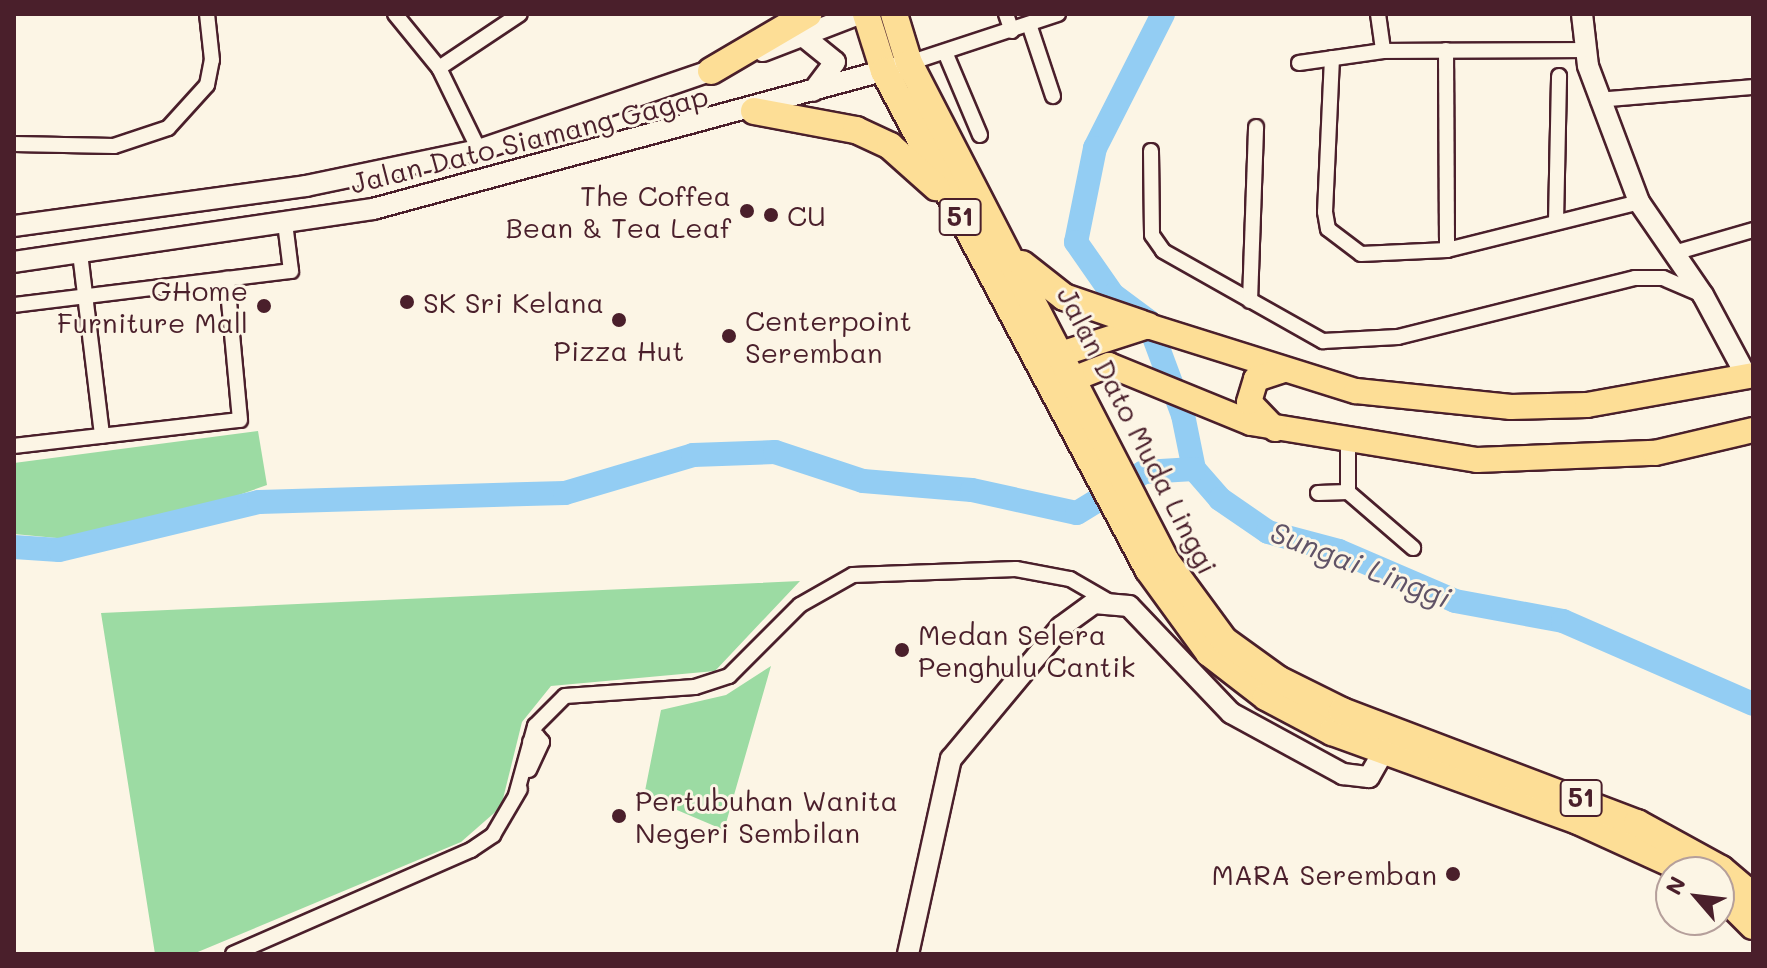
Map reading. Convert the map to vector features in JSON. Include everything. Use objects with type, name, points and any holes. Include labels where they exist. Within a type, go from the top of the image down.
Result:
[{"type":"highway","name":"Jalan Dato Muda Linggi","points":[[866,14],[1005,243],[1050,356]]},
{"type":"highway","name":"Jalan Dato Muda Linggi","points":[[894,14],[896,67],[953,204],[1050,356],[1137,520],[1166,600],[1209,653],[1300,716],[1637,823],[1721,869],[1753,896]]},
{"type":"highway","points":[[711,71],[806,25]]},
{"type":"highway","points":[[754,111],[856,130],[890,146],[953,204]]},
{"type":"highway","points":[[1005,243],[1030,273],[1064,297],[1148,326]]},
{"type":"highway","name":"Jalan Dato Muda Linggi","points":[[1389,742],[1655,856]]},
{"type":"highway","points":[[1735,908],[1753,926]]},
{"type":"main road","points":[[809,94],[835,62],[806,25],[859,14]]},
{"type":"main road","points":[[1050,356],[1148,326],[1356,391],[1511,407],[1587,405],[1750,376],[1703,295],[1639,202],[1598,100],[1584,50],[1582,14]]},
{"type":"main road","name":"Jalan Dato Siamang Gagap","points":[[14,262],[285,223],[439,195],[754,111],[896,67]]},
{"type":"main road","name":"Jalan Dato Siamang Gagap","points":[[14,226],[306,186],[479,150],[711,71]]},
{"type":"main road","points":[[1063,381],[1109,365],[1220,414],[1275,429],[1348,444],[1560,462],[1655,453],[1753,430]]},
{"type":"main road","points":[[1275,429],[1249,402],[1256,379],[1283,370]]},
{"type":"main road","points":[[908,954],[951,759],[1061,627],[1108,601],[1147,621],[1207,693],[1252,727],[1351,777],[1369,777],[1389,742]]},
{"type":"street","points":[[14,144],[114,146],[168,128],[207,85],[212,60],[207,14]]},
{"type":"street","points":[[395,14],[439,68],[479,150]]},
{"type":"street","points":[[439,68],[520,14]]},
{"type":"street","points":[[1006,14],[1012,31]]},
{"type":"street","points":[[896,67],[1058,14]]},
{"type":"street","points":[[1378,14],[1383,51]]},
{"type":"street","points":[[1029,24],[1053,96]]},
{"type":"street","points":[[1446,50],[1447,250]]},
{"type":"street","points":[[1299,63],[1383,51],[1584,50]]},
{"type":"street","points":[[945,52],[980,135]]},
{"type":"street","points":[[1332,58],[1328,229],[1349,248],[1380,258],[1447,250],[1639,202]]},
{"type":"street","points":[[1556,222],[1559,76]]},
{"type":"street","points":[[1598,100],[1753,87]]},
{"type":"street","points":[[1250,301],[1256,127]]},
{"type":"street","points":[[1151,151],[1152,235],[1163,251],[1323,341],[1352,345],[1635,278],[1663,278],[1703,295]]},
{"type":"street","points":[[14,305],[291,271],[285,223]]},
{"type":"street","points":[[1674,253],[1753,230]]},
{"type":"street","points":[[80,253],[102,436]]},
{"type":"street","points":[[14,446],[240,420],[227,279]]},
{"type":"street","points":[[1348,444],[1348,492]]},
{"type":"street","points":[[1318,493],[1348,492],[1413,548]]},
{"type":"street","points":[[233,954],[471,850],[493,835],[542,739],[530,742],[565,696],[695,687],[729,676],[800,605],[853,575],[1016,569],[1070,579],[1108,601]]},
{"type":"green space","points":[[258,431],[267,485],[171,519],[67,539],[14,534],[14,463]]},
{"type":"green space","points":[[800,581],[715,671],[551,686],[522,722],[501,807],[461,842],[193,954],[155,954],[101,613]]},
{"type":"green space","points":[[771,666],[724,830],[644,796],[661,710],[726,695]]},
{"type":"waterway","name":"Sungai Linggi","points":[[1163,14],[1095,148],[1076,242],[1113,295],[1148,321],[1183,415],[1194,469],[1220,499],[1268,532],[1339,551],[1455,601],[1563,621],[1753,704]]},
{"type":"waterway","points":[[14,547],[59,550],[259,502],[565,493],[693,455],[775,452],[863,481],[972,490],[1077,513],[1144,472],[1194,469]]},
{"type":"place","name":"The Coffea Bean & Tea Leaf","points":[[747,211]]},
{"type":"place","name":"CU","points":[[771,215]]},
{"type":"place","name":"SK Sri Kelana","points":[[407,302]]},
{"type":"place","name":"GHome Furniture Mall","points":[[264,306]]},
{"type":"place","name":"Pizza Hut","points":[[619,320]]},
{"type":"place","name":"Centerpoint Seremban","points":[[729,336]]},
{"type":"place","name":"Medan Selera Penghulu Cantik","points":[[902,650]]},
{"type":"place","name":"Pertubuhan Wanita Negeri Sembilan","points":[[619,816]]},
{"type":"place","name":"MARA Seremban","points":[[1453,874]]}]
